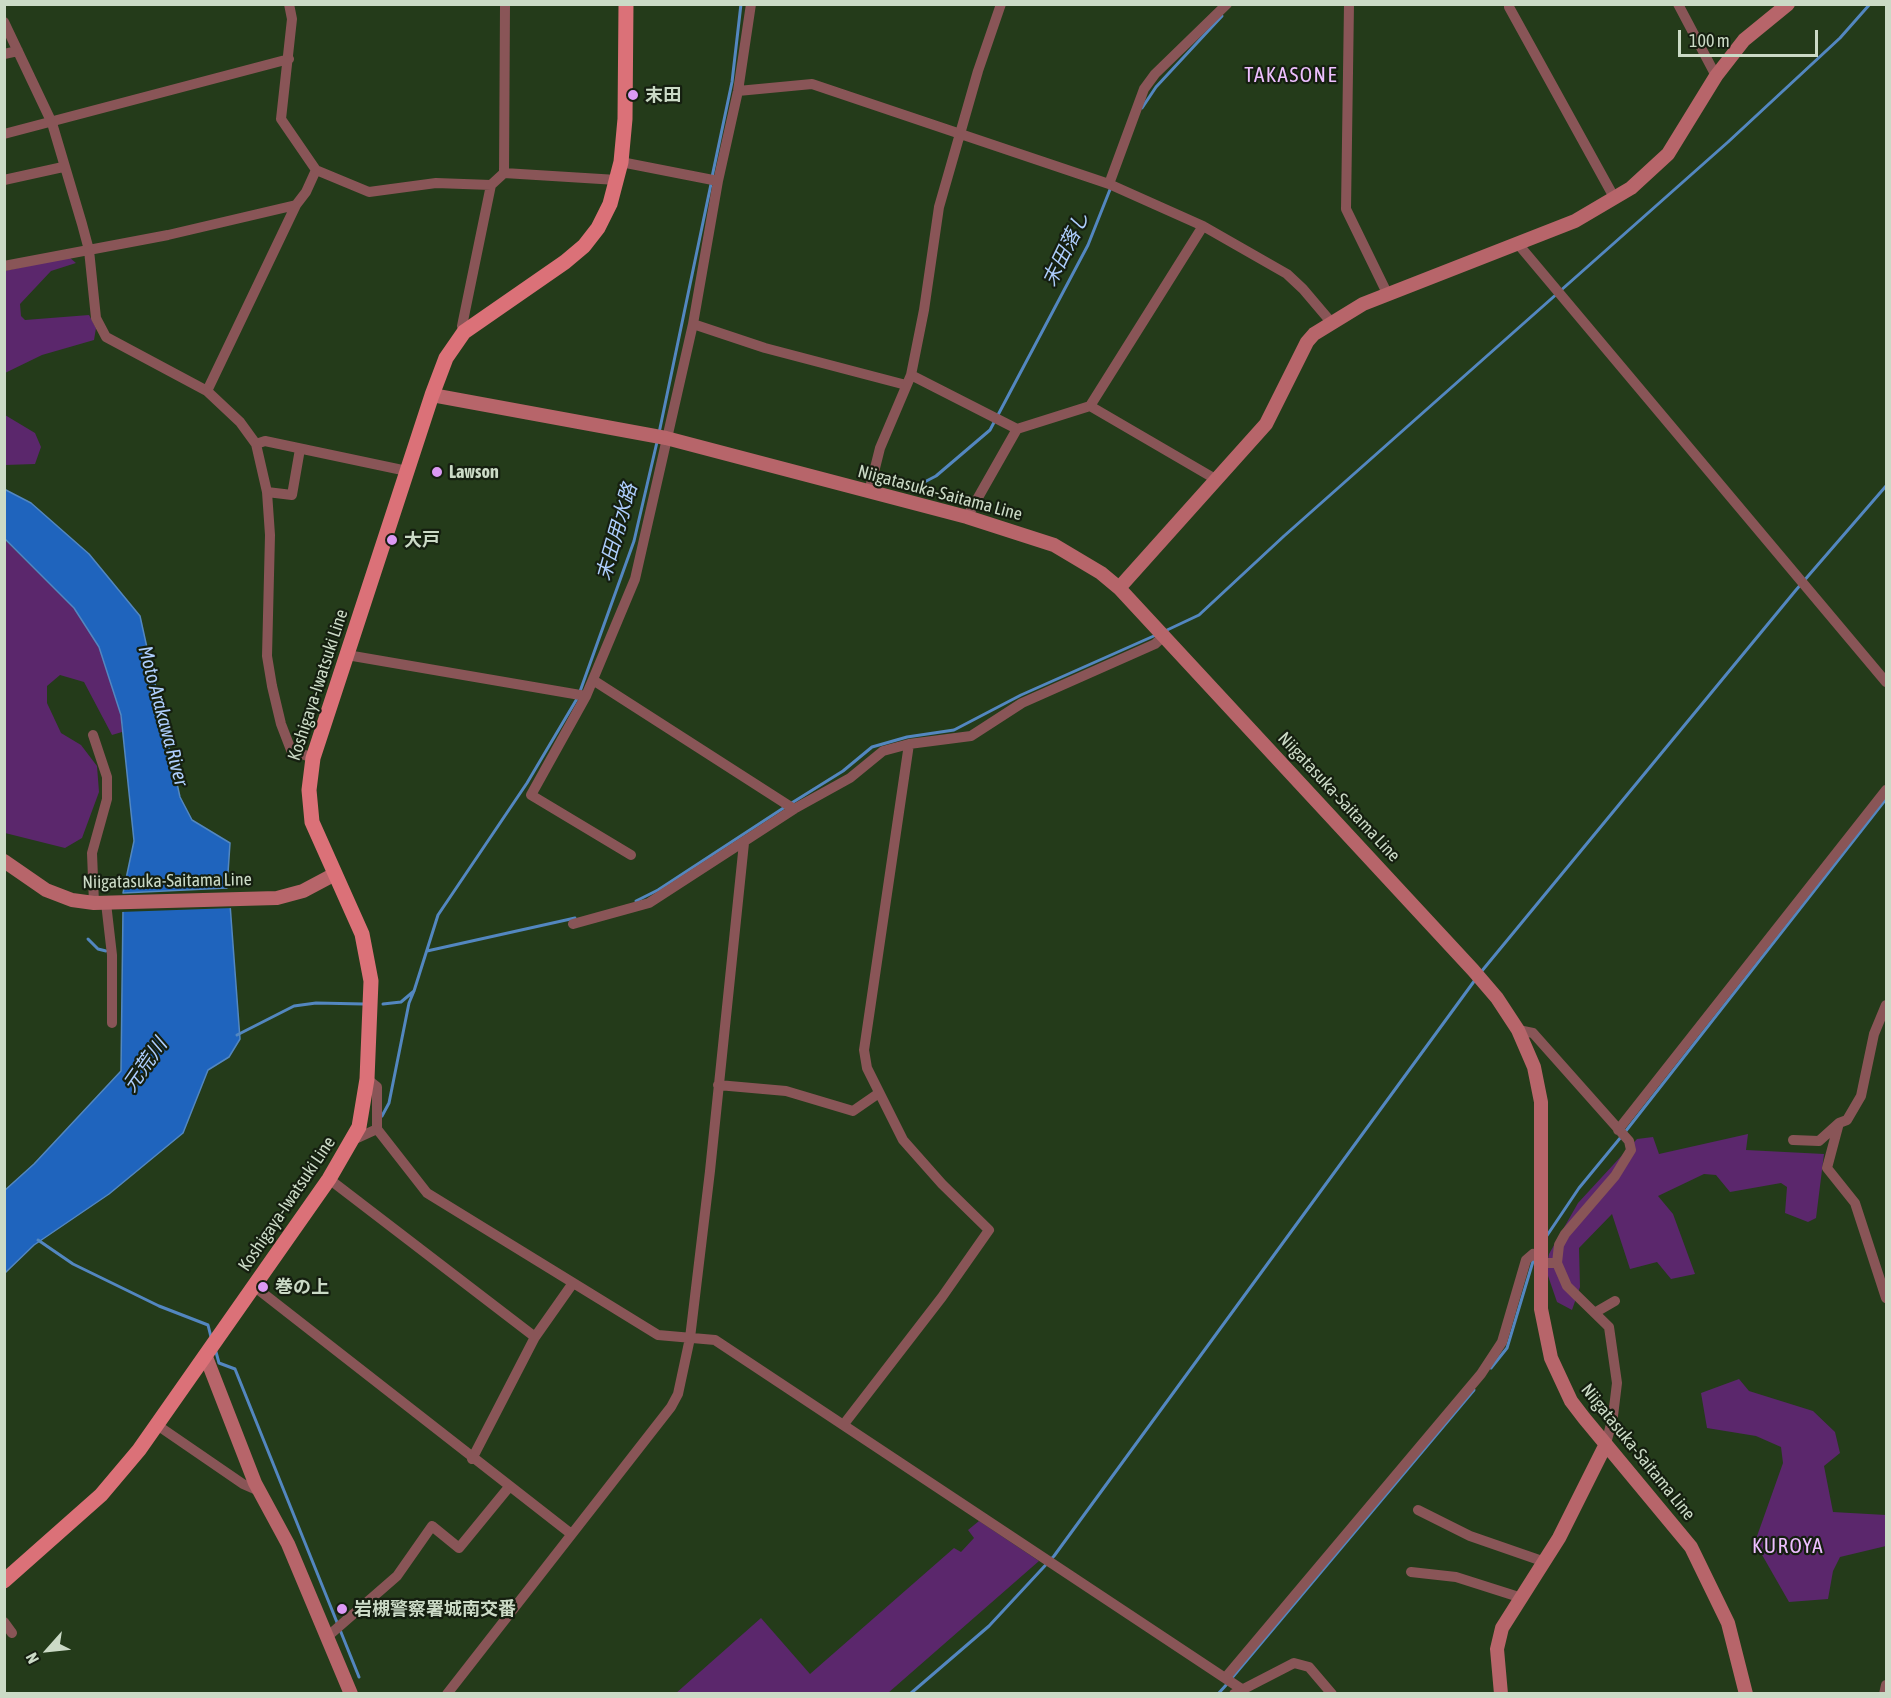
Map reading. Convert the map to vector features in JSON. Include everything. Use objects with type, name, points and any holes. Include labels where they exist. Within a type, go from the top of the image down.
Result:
[{"type":"main road","name":"Koshigaya-Iwatsuki Line","points":[[4,1581],[101,1495],[157,1425],[255,1287],[353,1140],[363,1113],[368,1079],[372,1006],[368,958],[356,919],[319,840],[309,806],[313,758],[446,358],[464,332],[565,262],[584,246],[598,228],[617,180],[621,162],[625,119],[626,4]]},
{"type":"main road","points":[[1119,588],[1266,424],[1307,342],[1331,322],[1387,293],[1575,221],[1615,199],[1644,178],[1668,154],[1716,76],[1744,40],[1788,4]]},
{"type":"main road","name":"Niigatasuka-Saitama Line","points":[[432,395],[666,438],[967,517],[1054,545],[1101,573],[1119,588],[1473,970],[1497,998],[1518,1030],[1534,1067],[1540,1102],[1541,1309],[1551,1358],[1571,1401],[1673,1524],[1697,1557],[1728,1623],[1746,1694]]},
{"type":"main road","name":"Niigatasuka-Saitama Line","points":[[4,861],[46,890],[72,900],[104,903],[290,896],[335,874]]},
{"type":"main road","points":[[206,1357],[259,1491],[288,1544],[351,1694]]},
{"type":"main road","points":[[1501,1694],[1497,1649],[1502,1629],[1545,1562],[1606,1444]]},
{"type":"street","points":[[289,4],[292,20],[281,119],[316,170],[369,192],[436,183],[491,185]]},
{"type":"street","points":[[504,173],[505,4]]},
{"type":"street","points":[[631,855],[531,795],[586,696],[635,579],[693,324],[718,181],[738,91],[751,4]]},
{"type":"street","points":[[869,492],[880,448],[908,380],[924,310],[939,207],[1000,4]]},
{"type":"street","points":[[1109,184],[1144,88],[1155,74],[1227,4]]},
{"type":"street","points":[[1349,4],[1346,209],[1387,293]]},
{"type":"street","points":[[1678,4],[1716,76]]},
{"type":"street","points":[[1509,7],[1615,199]]},
{"type":"street","points":[[4,22],[52,123],[89,250],[96,318],[106,336],[207,392],[240,422],[256,444],[267,492],[270,535],[267,656],[272,686],[281,724],[291,750],[313,758]]},
{"type":"street","points":[[4,54],[18,51]]},
{"type":"street","points":[[4,134],[289,59]]},
{"type":"street","points":[[738,91],[812,84],[1109,184],[1203,226],[1287,274],[1331,322]]},
{"type":"street","points":[[621,162],[718,181]]},
{"type":"street","points":[[4,180],[63,167]]},
{"type":"street","points":[[207,392],[296,205],[306,192],[316,170]]},
{"type":"street","points":[[464,332],[462,326],[491,185],[504,173],[617,180]]},
{"type":"street","points":[[4,266],[296,205]]},
{"type":"street","points":[[693,324],[765,348],[908,380],[1017,429],[1090,406],[1203,226]]},
{"type":"street","points":[[1518,244],[1887,682]]},
{"type":"street","points":[[1090,406],[1217,480]]},
{"type":"street","points":[[967,517],[1017,429]]},
{"type":"street","points":[[256,444],[265,441],[407,471]]},
{"type":"street","points":[[267,492],[292,495],[300,449]]},
{"type":"street","points":[[573,924],[649,903],[794,809],[850,778],[883,751],[909,744],[971,736],[1022,703],[1155,644],[1165,635]]},
{"type":"street","points":[[347,655],[586,696]]},
{"type":"street","points":[[593,680],[794,809]]},
{"type":"street","points":[[93,735],[107,777],[107,799],[92,853],[104,903],[112,955],[112,1023]]},
{"type":"street","points":[[844,1424],[942,1297],[989,1230],[942,1184],[903,1140],[867,1068],[864,1050],[909,744]]},
{"type":"street","points":[[1618,1130],[1887,790]]},
{"type":"street","points":[[447,1694],[570,1533],[671,1407],[678,1394],[690,1338],[744,843]]},
{"type":"street","points":[[1793,1140],[1819,1142],[1839,1123],[1846,1120],[1861,1096],[1874,1034],[1887,1005]]},
{"type":"street","points":[[1518,1030],[1533,1033],[1629,1141],[1631,1150],[1627,1159],[1565,1234],[1559,1245],[1557,1263],[1567,1286],[1609,1327],[1617,1383],[1613,1416],[1606,1444]]},
{"type":"street","points":[[368,1079],[377,1087],[375,1118],[378,1129],[427,1193],[658,1335],[715,1340],[1226,1677],[1237,1691],[1294,1663],[1309,1667],[1332,1694]]},
{"type":"street","points":[[718,1085],[786,1091],[853,1111],[879,1093]]},
{"type":"street","points":[[1839,1123],[1827,1168],[1855,1203],[1887,1298]]},
{"type":"street","points":[[353,1140],[378,1129]]},
{"type":"street","points":[[329,1179],[535,1337]]},
{"type":"street","points":[[1226,1677],[1480,1374],[1502,1342],[1526,1260],[1533,1254],[1544,1263],[1557,1263]]},
{"type":"street","points":[[472,1459],[535,1337],[573,1283]]},
{"type":"street","points":[[255,1287],[472,1459],[570,1533]]},
{"type":"street","points":[[1596,1312],[1615,1302]]},
{"type":"street","points":[[157,1425],[243,1484],[259,1491]]},
{"type":"street","points":[[327,1637],[397,1576],[432,1526],[459,1548],[509,1487]]},
{"type":"street","points":[[1418,1510],[1470,1536],[1545,1562]]},
{"type":"street","points":[[1411,1572],[1456,1577],[1521,1598]]},
{"type":"street","points":[[4,1622],[12,1633]]},
{"type":"street","points":[[1884,1694],[1887,1685]]},
{"type":"shaded area","points":[[69,257],[76,263],[51,271],[20,304],[21,316],[25,320],[89,315],[96,328],[94,340],[42,355],[5,373],[4,271]]},
{"type":"shaded area","points":[[5,415],[35,433],[41,447],[35,464],[5,465]]},
{"type":"shaded area","points":[[4,539],[74,608],[99,647],[121,715],[122,732],[112,735],[84,682],[60,675],[47,686],[47,703],[61,733],[81,745],[97,766],[99,792],[82,838],[65,848],[5,833]]},
{"type":"shaded area","points":[[1748,1134],[1746,1150],[1824,1154],[1816,1218],[1808,1222],[1785,1213],[1787,1187],[1781,1183],[1730,1192],[1716,1175],[1704,1174],[1658,1196],[1673,1214],[1695,1274],[1671,1279],[1657,1262],[1630,1269],[1612,1214],[1579,1248],[1580,1287],[1572,1310],[1557,1302],[1546,1270],[1549,1254],[1578,1203],[1637,1139],[1653,1137],[1659,1154]]},
{"type":"shaded area","points":[[1739,1379],[1749,1391],[1813,1411],[1835,1432],[1840,1453],[1824,1466],[1833,1512],[1886,1515],[1886,1546],[1840,1557],[1833,1571],[1828,1599],[1789,1602],[1761,1553],[1756,1539],[1783,1463],[1781,1447],[1756,1436],[1707,1428],[1701,1393]]},
{"type":"shaded area","points":[[979,1521],[1039,1561],[888,1693],[675,1694],[761,1618],[810,1674],[954,1548],[961,1552],[974,1538],[968,1530]]},
{"type":"water","points":[[4,489],[31,503],[89,554],[140,616],[180,797],[192,820],[230,843],[227,888],[123,893],[134,841],[121,715],[99,647],[74,608],[5,539]]},
{"type":"water","name":"元荒川","points":[[230,904],[240,1039],[229,1057],[208,1070],[183,1133],[109,1194],[34,1245],[5,1273],[4,1191],[34,1164],[121,1071],[123,909]]},
{"type":"pier","points":[[233,903],[233,908],[120,912],[120,908]]},
{"type":"waterway","name":"末田用水路","points":[[712,177],[732,82],[741,4]]},
{"type":"waterway","points":[[1165,631],[1199,615],[1284,536],[1728,142],[1840,38],[1870,4]]},
{"type":"waterway","name":"末田落し","points":[[1142,108],[1156,87],[1222,16]]},
{"type":"waterway","name":"末田用水路","points":[[659,433],[711,184]]},
{"type":"waterway","name":"末田落し","points":[[909,490],[936,476],[990,430],[1088,245],[1111,187]]},
{"type":"waterway","name":"末田用水路","points":[[383,1004],[401,1002],[414,991],[438,915],[527,783],[578,697],[634,541],[657,442]]},
{"type":"waterway","points":[[1481,972],[1796,590],[1886,486]]},
{"type":"waterway","points":[[790,804],[843,771],[872,747],[907,737],[954,730],[1021,695],[1156,635]]},
{"type":"waterway","points":[[1625,1132],[1886,799]]},
{"type":"waterway","points":[[636,901],[658,890],[785,807]]},
{"type":"waterway","points":[[427,951],[575,918]]},
{"type":"waterway","points":[[88,939],[98,949],[106,951]]},
{"type":"waterway","points":[[910,1694],[989,1626],[1054,1556],[1475,980]]},
{"type":"waterway","points":[[382,1116],[389,1103],[409,1003],[414,991]]},
{"type":"waterway","points":[[237,1035],[294,1006],[316,1003],[364,1004]]},
{"type":"waterway","points":[[1546,1237],[1579,1188],[1621,1137]]},
{"type":"waterway","points":[[38,1240],[73,1264],[159,1306],[208,1325],[211,1337]]},
{"type":"waterway","points":[[1491,1368],[1507,1348],[1534,1258]]},
{"type":"waterway","points":[[216,1352],[219,1363],[235,1369],[359,1677]]},
{"type":"waterway","points":[[1231,1679],[1474,1390]]},
{"type":"waterway","points":[[1218,1694],[1227,1684]]},
{"type":"place","name":"末田","points":[[633,95]]},
{"type":"place","name":"Lawson","points":[[437,472]]},
{"type":"place","name":"大戸","points":[[392,540]]},
{"type":"place","name":"巻の上","points":[[263,1287]]},
{"type":"place","name":"岩槻警察署城南交番","points":[[342,1609]]},
{"type":"district","name":"TAKASONE","points":[[1291,75]]},
{"type":"district","name":"KUROYA","points":[[1788,1546]]},
{"type":"water label","name":"Moto Arakawa River","points":[[163,716]]}]
